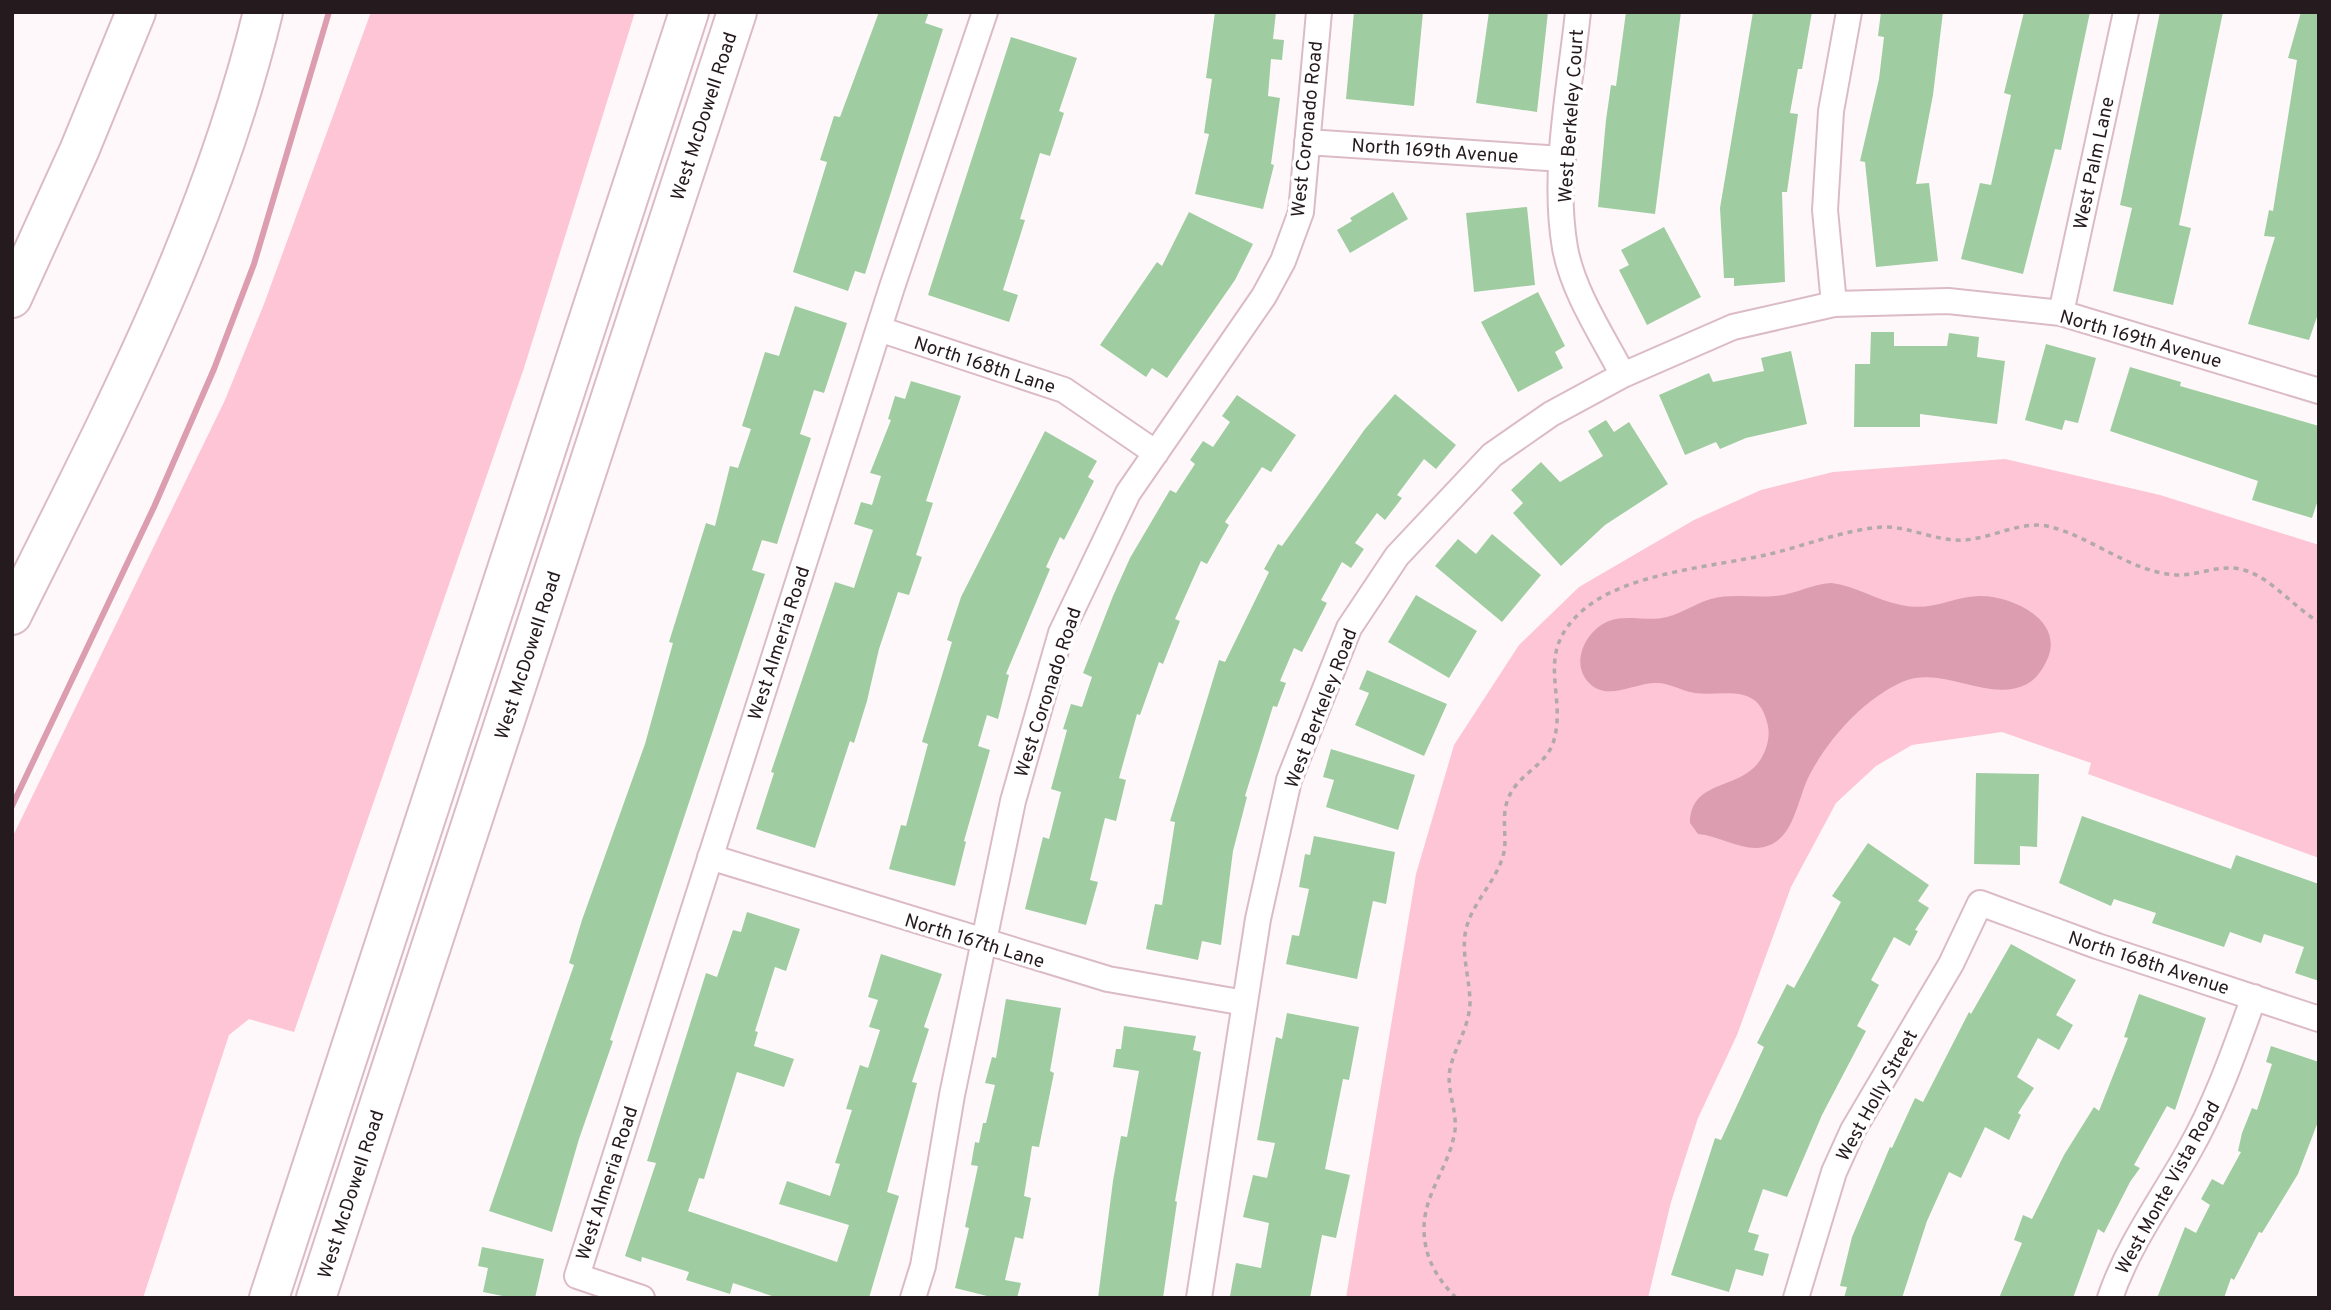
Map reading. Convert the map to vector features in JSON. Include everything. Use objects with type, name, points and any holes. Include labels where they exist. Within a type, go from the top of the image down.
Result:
[{"type":"main road","points":[[12,298],[79,151],[136,12]]},
{"type":"main road","points":[[12,615],[169,294],[225,145],[263,12]]},
{"type":"main road","points":[[269,1298],[689,12]]},
{"type":"main road","name":"West McDowell Road","points":[[316,1298],[737,12]]},
{"type":"street","name":"West Almeria Road","points":[[642,1298],[577,1276],[879,329],[985,12]]},
{"type":"street","name":"West Coronado Road","points":[[913,1298],[923,1266],[937,1172],[1013,801],[1061,632],[1128,493],[1264,296],[1283,261],[1301,212],[1319,12]]},
{"type":"street","name":"West Berkeley Court","points":[[1578,12],[1563,159],[1565,249],[1585,303],[1623,375]]},
{"type":"street","points":[[1834,304],[1825,210],[1831,111],[1849,12]]},
{"type":"street","name":"West Palm Lane","points":[[2061,313],[2126,12]]},
{"type":"street","name":"North 169th Avenue","points":[[1307,142],[1563,159]]},
{"type":"street","name":"North 169th Avenue","points":[[1834,304],[1948,300],[2061,313],[2319,391]]},
{"type":"street","name":"West Berkeley Road","points":[[1199,1298],[1258,919],[1289,780],[1349,628],[1396,556],[1492,455],[1551,414],[1623,375],[1733,327],[1834,304]]},
{"type":"street","name":"North 168th Lane","points":[[879,329],[1063,390],[1156,453]]},
{"type":"street","name":"North 167th Lane","points":[[710,856],[983,943],[1108,979],[1245,1003]]},
{"type":"street","name":"North 168th Avenue","points":[[1980,903],[2097,946],[2319,1019]]},
{"type":"street","name":"West Holly Street","points":[[1796,1298],[1833,1172],[1853,1130],[1951,964],[1980,903]]},
{"type":"street","name":"West Monte Vista Road","points":[[2110,1298],[2132,1248],[2190,1150],[2224,1081],[2254,997]]},
{"type":"path","points":[[1456,1298],[1430,1264],[1425,1246],[1424,1216],[1428,1198],[1447,1159],[1455,1130],[1450,1072],[1466,1029],[1470,1002],[1465,937],[1469,920],[1499,869],[1505,848],[1504,813],[1509,795],[1521,778],[1548,754],[1554,739],[1556,716],[1553,672],[1556,651],[1568,627],[1585,608],[1606,596],[1642,582],[1857,531],[1894,527],[1962,540],[2037,525],[2066,533],[2146,567],[2168,573],[2230,567],[2246,570],[2319,622]]},
{"type":"shaded area","points":[[371,12],[635,12],[524,368],[294,1032],[249,1019],[229,1035],[143,1298],[12,1298],[12,838],[225,400],[264,304]]},
{"type":"shaded area","points":[[2005,459],[2160,495],[2319,545],[2319,858],[2088,774],[2091,763],[2002,732],[1912,745],[1876,766],[1836,803],[1791,887],[1737,1035],[1698,1118],[1671,1202],[1648,1298],[1346,1298],[1416,874],[1454,745],[1519,645],[1579,587],[1694,520],[1761,490],[1833,472]]},
{"type":"shaded area","points":[[1831,583],[1912,607],[1979,596],[2017,604],[2030,611],[2047,630],[2051,642],[2049,655],[2034,679],[2012,689],[1997,690],[1933,678],[1902,682],[1861,709],[1838,733],[1810,774],[1789,827],[1774,843],[1756,848],[1698,834],[1690,823],[1693,808],[1699,798],[1708,791],[1743,776],[1762,757],[1767,746],[1768,726],[1757,702],[1739,694],[1695,693],[1659,683],[1618,691],[1600,690],[1592,686],[1581,670],[1584,645],[1601,625],[1616,619],[1660,618],[1719,597],[1782,595]]},
{"type":"building","points":[[879,12],[929,12],[925,23],[943,29],[865,274],[855,271],[848,291],[793,272],[827,162],[820,160],[834,116],[840,117]]},
{"type":"building","points":[[1215,12],[1276,12],[1273,39],[1284,40],[1282,60],[1271,59],[1268,96],[1280,98],[1271,164],[1274,165],[1263,209],[1195,194],[1209,134],[1204,133],[1212,79],[1206,78]]},
{"type":"building","points":[[1354,12],[1423,12],[1414,106],[1346,99]]},
{"type":"building","points":[[1489,12],[1548,12],[1537,112],[1476,103]]},
{"type":"building","points":[[1626,12],[1681,12],[1655,214],[1598,207],[1611,85],[1616,86]]},
{"type":"building","points":[[1753,12],[1812,12],[1802,69],[1798,69],[1790,113],[1798,114],[1787,192],[1782,192],[1785,282],[1734,286],[1734,278],[1724,278],[1720,208]]},
{"type":"building","points":[[1881,12],[1943,12],[1933,95],[1916,184],[1929,183],[1938,261],[1876,267],[1865,162],[1860,161],[1879,79],[1884,37],[1878,36]]},
{"type":"building","points":[[2024,12],[2090,12],[2061,150],[2055,149],[2023,274],[1961,259],[1980,183],[1991,185],[2011,95],[2004,93]]},
{"type":"building","points":[[2160,12],[2223,12],[2179,225],[2191,228],[2173,305],[2113,291],[2132,208],[2120,205]]},
{"type":"building","points":[[2301,12],[2319,12],[2319,311],[2309,340],[2248,324],[2275,237],[2264,236],[2269,210],[2273,211],[2297,60],[2288,58]]},
{"type":"building","points":[[1011,37],[1077,58],[1059,111],[1064,113],[1050,156],[1040,153],[1020,219],[1025,220],[1003,290],[1018,295],[1009,322],[928,295]]},
{"type":"building","points":[[1393,192],[1408,219],[1350,253],[1337,230],[1352,221],[1350,218]]},
{"type":"building","points":[[1527,207],[1535,285],[1474,292],[1466,213]]},
{"type":"building","points":[[1189,212],[1253,244],[1235,280],[1167,378],[1152,368],[1146,377],[1100,345],[1157,262],[1162,266]]},
{"type":"building","points":[[1664,227],[1701,297],[1647,325],[1619,270],[1629,265],[1621,250]]},
{"type":"building","points":[[1538,292],[1565,346],[1555,352],[1563,368],[1518,392],[1481,322]]},
{"type":"building","points":[[795,306],[847,323],[824,393],[814,390],[800,434],[811,438],[777,544],[762,540],[752,570],[765,574],[610,1040],[613,1041],[579,1139],[552,1232],[489,1211],[574,965],[569,963],[582,920],[645,744],[673,643],[669,642],[706,523],[715,526],[730,466],[738,468],[751,429],[742,426],[765,352],[779,356]]},
{"type":"building","points":[[1871,332],[1894,332],[1894,346],[1947,346],[1949,333],[1979,337],[1977,357],[2005,361],[1997,424],[1920,414],[1920,427],[1854,427],[1855,364],[1870,364]]},
{"type":"building","points":[[2046,344],[2096,358],[2078,423],[2065,420],[2062,430],[2025,420]]},
{"type":"building","points":[[1791,351],[1807,424],[1746,438],[1720,449],[1716,442],[1685,455],[1659,395],[1709,373],[1713,382],[1764,371],[1761,358]]},
{"type":"building","points":[[2130,367],[2181,382],[2180,386],[2319,426],[2319,497],[2312,518],[2252,500],[2258,481],[2110,431]]},
{"type":"building","points":[[911,381],[961,396],[926,501],[933,503],[916,555],[922,557],[909,595],[898,592],[879,649],[854,743],[850,741],[815,848],[756,829],[774,773],[771,772],[835,582],[854,588],[873,530],[854,524],[861,502],[872,505],[881,476],[870,473],[891,420],[888,419],[895,396],[905,399]]},
{"type":"building","points":[[1395,394],[1456,445],[1436,469],[1424,459],[1397,495],[1402,498],[1385,520],[1377,513],[1355,543],[1364,549],[1351,568],[1342,562],[1321,600],[1327,603],[1302,652],[1294,648],[1280,681],[1286,683],[1277,707],[1273,706],[1245,796],[1247,797],[1233,851],[1221,945],[1202,941],[1198,960],[1146,949],[1155,904],[1162,905],[1175,822],[1170,821],[1219,660],[1225,662],[1269,572],[1264,569],[1278,544],[1282,546],[1365,429]]},
{"type":"building","points":[[1237,395],[1296,435],[1271,472],[1262,467],[1225,522],[1229,525],[1207,564],[1201,561],[1175,619],[1180,621],[1163,664],[1159,662],[1140,715],[1137,714],[1119,778],[1126,780],[1116,821],[1105,818],[1090,880],[1098,882],[1086,925],[1025,909],[1043,837],[1049,839],[1061,792],[1051,789],[1067,730],[1063,729],[1071,704],[1082,707],[1092,677],[1083,673],[1113,596],[1130,558],[1170,490],[1176,493],[1195,464],[1190,460],[1203,441],[1213,447],[1230,422],[1222,416]]},
{"type":"building","points":[[1606,420],[1614,432],[1629,422],[1668,484],[1605,525],[1561,566],[1513,513],[1523,503],[1511,490],[1541,462],[1560,482],[1603,456],[1588,431]]},
{"type":"building","points":[[1045,431],[1097,461],[1088,477],[1094,481],[1064,540],[1060,537],[1046,567],[1050,569],[1006,674],[1009,675],[998,719],[987,715],[978,746],[990,750],[964,841],[966,842],[955,886],[889,869],[901,825],[906,826],[928,744],[922,742],[952,642],[947,640],[961,597]]},
{"type":"building","points":[[1492,534],[1541,575],[1502,622],[1435,566],[1458,539],[1476,554]]},
{"type":"building","points":[[1416,595],[1477,631],[1449,678],[1388,642]]},
{"type":"building","points":[[1367,670],[1447,704],[1424,756],[1355,725],[1369,693],[1359,689]]},
{"type":"building","points":[[1331,749],[1415,775],[1398,830],[1326,807],[1334,780],[1323,777]]},
{"type":"building","points":[[1976,773],[2039,774],[2037,847],[2020,846],[2020,865],[1974,864]]},
{"type":"building","points":[[2082,816],[2231,869],[2236,855],[2319,884],[2319,981],[2295,973],[2304,947],[2264,934],[2261,943],[2230,932],[2224,947],[2152,923],[2156,913],[2114,899],[2111,906],[2059,883]]},
{"type":"building","points":[[1314,836],[1395,852],[1386,904],[1373,901],[1357,979],[1286,964],[1292,935],[1299,936],[1309,889],[1299,887],[1305,854],[1310,855]]},
{"type":"building","points":[[1868,843],[1929,885],[1918,901],[1929,908],[1915,930],[1918,931],[1910,946],[1894,937],[1871,980],[1879,985],[1857,1026],[1866,1031],[1822,1115],[1787,1197],[1763,1189],[1748,1232],[1759,1235],[1754,1250],[1769,1254],[1763,1276],[1736,1269],[1729,1292],[1671,1275],[1715,1138],[1721,1140],[1764,1047],[1757,1043],[1787,984],[1794,988],[1841,902],[1832,896]]},
{"type":"building","points":[[747,912],[800,929],[786,971],[775,967],[755,1031],[758,1032],[754,1046],[794,1059],[784,1087],[737,1072],[704,1179],[699,1178],[688,1211],[837,1262],[849,1225],[779,1204],[787,1181],[830,1196],[840,1164],[835,1163],[852,1110],[846,1109],[860,1065],[868,1068],[880,1030],[869,1027],[878,1000],[868,997],[881,954],[942,974],[924,1027],[929,1029],[912,1082],[917,1083],[887,1192],[899,1196],[869,1298],[778,1298],[733,1283],[730,1294],[686,1280],[689,1272],[642,1257],[641,1262],[625,1256],[656,1163],[647,1161],[706,973],[717,977],[733,930],[741,932]]},
{"type":"building","points":[[2011,944],[2076,980],[2056,1015],[2073,1025],[2059,1050],[2038,1038],[2017,1077],[2034,1088],[2018,1113],[2021,1115],[2009,1140],[1985,1127],[1961,1178],[1949,1172],[1927,1221],[1902,1298],[1844,1298],[1847,1287],[1840,1286],[1852,1237],[1890,1147],[1892,1148],[1915,1098],[1923,1102],[1969,1012],[1971,1014]]},
{"type":"building","points":[[2139,994],[2206,1018],[2175,1110],[2167,1106],[2134,1165],[2140,1168],[2104,1233],[2098,1229],[2073,1298],[1999,1298],[2022,1243],[2014,1240],[2023,1215],[2032,1219],[2064,1155],[2094,1107],[2099,1111],[2128,1038],[2124,1037]]},
{"type":"building","points":[[1006,999],[1061,1008],[1050,1071],[1054,1073],[1039,1147],[1032,1146],[1024,1196],[1031,1198],[1023,1239],[1015,1237],[1005,1280],[1021,1283],[1017,1298],[995,1298],[955,1288],[969,1228],[965,1227],[978,1166],[971,1165],[975,1142],[979,1143],[995,1085],[985,1083],[992,1057],[996,1058]]},
{"type":"building","points":[[1287,1013],[1359,1027],[1349,1080],[1343,1079],[1325,1169],[1350,1175],[1336,1238],[1322,1235],[1310,1298],[1230,1296],[1236,1263],[1261,1268],[1269,1223],[1243,1217],[1253,1175],[1267,1178],[1275,1143],[1257,1140],[1276,1037],[1282,1039]]},
{"type":"building","points":[[1124,1026],[1196,1036],[1193,1050],[1201,1052],[1175,1201],[1177,1202],[1163,1298],[1098,1298],[1121,1136],[1127,1137],[1139,1071],[1113,1067],[1116,1049],[1121,1049]]},
{"type":"building","points":[[2271,1046],[2319,1062],[2319,1119],[2298,1174],[2262,1233],[2259,1232],[2234,1280],[2231,1278],[2224,1298],[2157,1298],[2185,1227],[2196,1233],[2210,1205],[2201,1199],[2212,1179],[2223,1185],[2241,1152],[2238,1151],[2242,1133],[2252,1108],[2257,1110],[2272,1064],[2266,1062]]},
{"type":"building","points":[[482,1247],[544,1259],[535,1298],[512,1298],[483,1292],[488,1268],[478,1266]]},
{"type":"waterway","points":[[12,806],[154,507],[214,369],[254,264],[329,12]]}]
